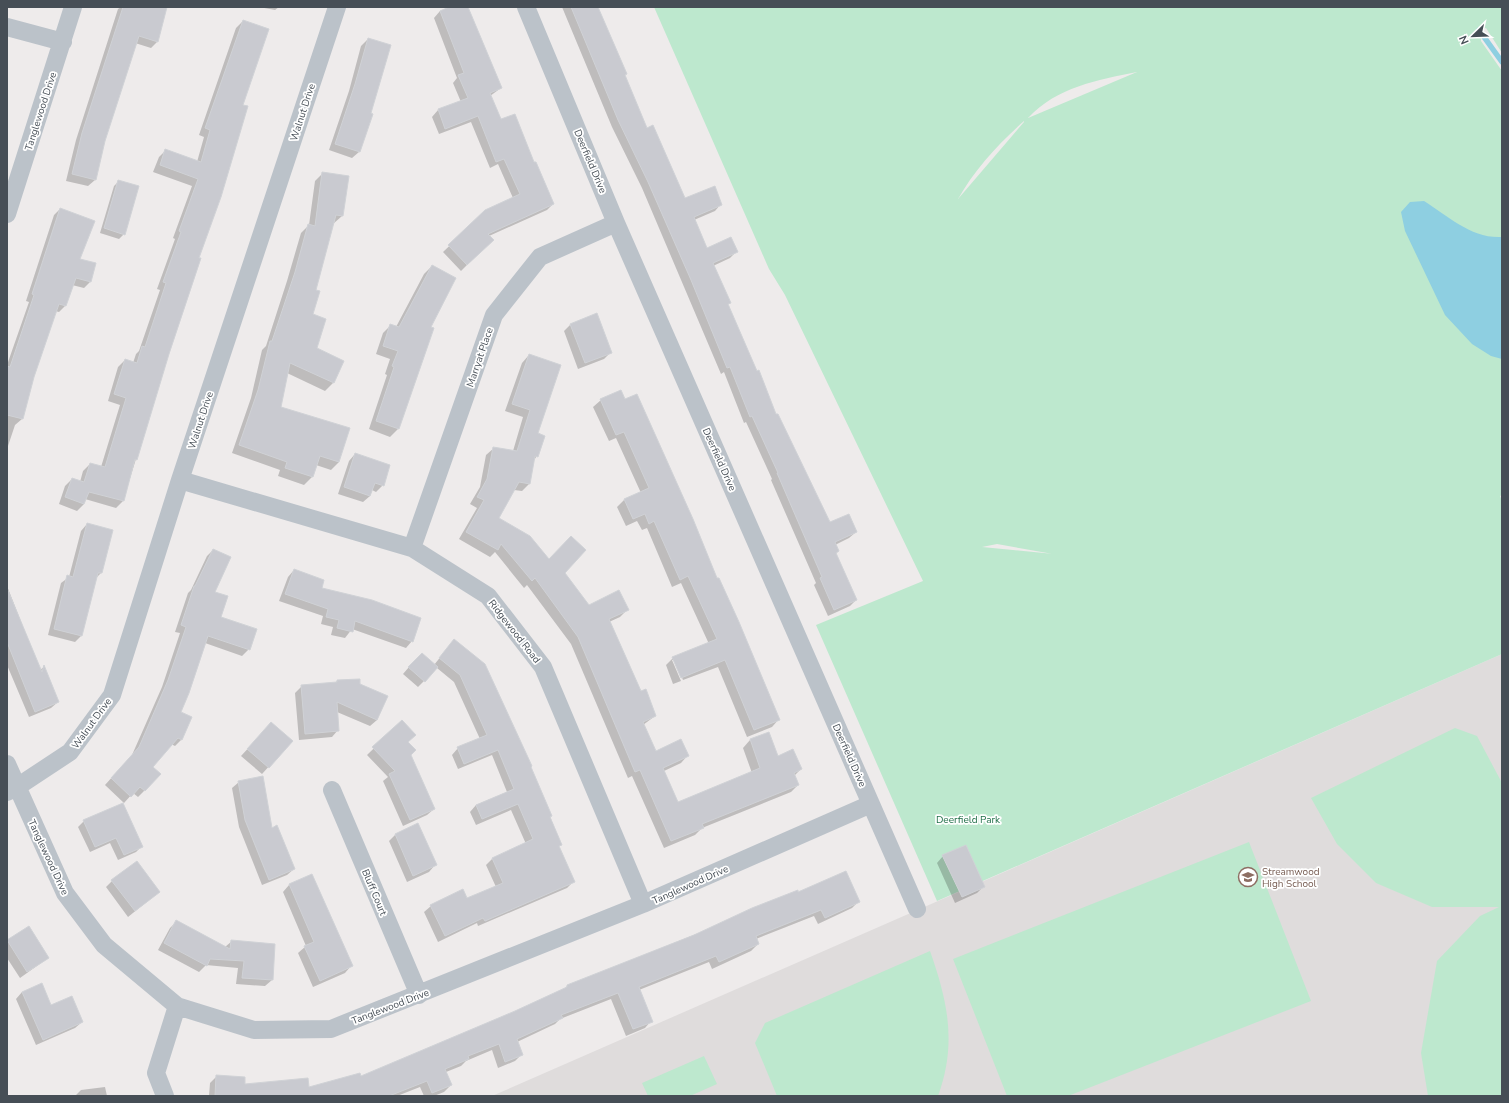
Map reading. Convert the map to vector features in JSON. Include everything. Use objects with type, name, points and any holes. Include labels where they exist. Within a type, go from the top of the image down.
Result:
[{"type":"street","name":"Tanglewood Drive","points":[[7,214],[73,7]]},
{"type":"street","name":"Walnut Drive","points":[[12,790],[70,752],[112,695],[180,480],[337,7]]},
{"type":"street","name":"Deerfield Drive","points":[[526,7],[616,223],[917,909]]},
{"type":"street","points":[[7,27],[63,42]]},
{"type":"street","name":"Marryat Place","points":[[412,548],[494,315],[540,257],[616,223]]},
{"type":"street","name":"Ridgewood Road","points":[[180,480],[412,548],[488,596],[543,667],[643,904]]},
{"type":"street","name":"Tanglewood Drive","points":[[7,764],[12,790],[64,893],[104,944],[177,1006],[254,1030],[331,1029],[643,904],[871,804]]},
{"type":"street","name":"Bluff Court","points":[[332,790],[418,995]]},
{"type":"street","points":[[165,1096],[156,1073],[177,1006]]},
{"type":"shaded area","name":"Streamwood High School","points":[[1502,654],[1502,1096],[492,1096],[1050,852]]},
{"type":"green space","name":"Deerfield Park","points":[[654,7],[1502,7],[1502,53],[1486,28],[1480,30],[1481,41],[1502,71],[1502,495],[1500,496],[1502,501],[1502,654],[937,901],[816,625],[923,581],[785,295],[769,269]],"holes":[[[1137,72],[1028,118],[1039,107],[1078,86]],[[1024,122],[958,199],[979,167]],[[997,544],[1052,554],[982,547]]]},
{"type":"green space","points":[[1455,728],[1477,736],[1502,783],[1502,1096],[1428,1096],[1421,1053],[1437,961],[1480,916],[1499,907],[1432,907],[1376,883],[1337,844],[1311,798]]},
{"type":"green space","points":[[1249,842],[1311,1001],[1068,1096],[1007,1096],[953,959]]},
{"type":"green space","points":[[930,951],[942,988],[948,1023],[949,1041],[944,1077],[938,1096],[777,1096],[755,1043],[765,1023]]},
{"type":"green space","points":[[704,1056],[717,1084],[690,1096],[648,1096],[642,1083]]},
{"type":"water","points":[[1424,201],[1451,220],[1470,230],[1491,237],[1502,237],[1502,359],[1491,356],[1472,344],[1445,315],[1405,231],[1401,212],[1410,202]]},
{"type":"building","points":[[123,7],[167,7],[158,42],[139,36],[105,141],[96,180],[72,174],[82,133]]},
{"type":"building","points":[[449,7],[468,7],[502,88],[490,93],[501,119],[515,114],[534,162],[536,162],[554,204],[488,234],[494,240],[467,265],[448,245],[485,210],[520,194],[504,159],[496,162],[478,116],[445,129],[438,109],[468,98],[458,75],[464,73],[440,11]]},
{"type":"building","points":[[571,7],[598,7],[627,74],[625,75],[647,128],[653,125],[685,198],[715,186],[722,205],[694,217],[707,248],[731,237],[738,252],[713,263],[731,303],[728,304],[757,371],[759,370],[776,414],[778,414],[830,522],[849,514],[857,532],[835,542],[839,551],[836,553],[857,600],[834,610],[820,578],[822,577],[778,473],[752,416],[750,417],[730,367],[727,368],[691,280],[648,182],[618,120]]},
{"type":"building","points":[[243,20],[269,29],[243,105],[248,106],[221,197],[199,258],[201,258],[169,354],[137,460],[135,459],[124,501],[89,492],[84,504],[65,497],[72,478],[84,482],[90,463],[105,467],[126,398],[114,394],[125,359],[137,363],[142,346],[145,347],[166,283],[163,282],[181,232],[179,231],[198,179],[160,165],[165,149],[201,162],[210,130],[205,128]]},
{"type":"building","points":[[368,38],[391,45],[371,113],[373,114],[360,152],[335,144],[355,84]]},
{"type":"building","points":[[322,172],[349,176],[343,216],[336,215],[316,290],[320,291],[313,314],[326,319],[317,348],[344,361],[334,383],[290,363],[281,407],[350,428],[339,462],[320,456],[313,477],[285,468],[287,462],[239,445],[258,390],[270,341],[272,341],[295,272],[308,224],[315,226]]},
{"type":"building","points":[[118,180],[139,186],[125,235],[104,228]]},
{"type":"building","points":[[60,208],[95,221],[80,259],[96,263],[91,282],[76,278],[66,306],[59,304],[34,377],[23,419],[7,415],[7,366],[10,367],[34,295],[32,294]]},
{"type":"building","points":[[432,265],[456,278],[431,327],[434,328],[399,429],[376,421],[394,367],[392,366],[398,351],[383,346],[390,324],[399,327]]},
{"type":"building","points":[[597,313],[612,353],[585,363],[570,324]]},
{"type":"building","points":[[529,354],[561,365],[538,433],[545,436],[538,457],[535,456],[530,484],[519,482],[499,518],[530,536],[549,559],[571,536],[586,550],[565,573],[589,605],[619,590],[629,610],[609,619],[641,691],[646,689],[656,716],[643,722],[656,751],[681,739],[689,756],[663,768],[678,802],[760,768],[750,739],[769,732],[778,756],[793,749],[802,769],[794,773],[799,785],[702,824],[704,828],[671,841],[640,770],[635,772],[578,637],[535,578],[532,581],[501,544],[498,550],[466,532],[484,500],[477,497],[487,479],[493,447],[517,451],[530,410],[512,404]]},
{"type":"building","points":[[621,390],[625,399],[637,394],[693,519],[717,578],[719,578],[739,622],[780,720],[754,730],[725,660],[681,678],[672,657],[717,639],[688,576],[680,580],[654,521],[649,524],[645,514],[633,519],[624,499],[649,488],[624,432],[616,435],[600,399]]},
{"type":"building","points":[[355,453],[390,465],[384,486],[375,483],[370,496],[344,487]]},
{"type":"building","points":[[87,523],[113,530],[102,573],[98,573],[82,636],[54,629],[67,575],[73,577]]},
{"type":"building","points":[[213,549],[231,557],[215,592],[228,596],[221,617],[257,629],[250,650],[208,636],[181,712],[192,717],[182,740],[178,738],[153,767],[161,774],[145,791],[140,787],[131,797],[111,778],[139,747],[168,680],[186,627],[181,625],[194,586]]},
{"type":"building","points":[[294,569],[324,580],[322,588],[372,600],[421,618],[413,642],[355,621],[353,632],[337,628],[339,620],[326,617],[328,609],[285,594]]},
{"type":"building","points":[[7,588],[42,672],[44,665],[59,702],[35,712],[7,642]]},
{"type":"building","points":[[454,639],[485,664],[532,766],[531,767],[552,816],[550,817],[562,845],[559,846],[575,882],[485,921],[483,918],[445,936],[430,905],[463,889],[467,898],[503,883],[492,858],[533,839],[518,804],[482,819],[476,805],[514,789],[498,750],[464,764],[457,747],[487,735],[460,675],[439,658]]},
{"type":"building","points":[[422,653],[438,667],[425,682],[408,667]]},
{"type":"building","points":[[360,679],[360,684],[388,696],[377,720],[337,702],[339,731],[305,734],[301,685],[337,682],[337,680]]},
{"type":"building","points":[[402,720],[416,735],[408,742],[416,750],[411,755],[435,809],[410,820],[389,774],[395,771],[372,747]]},
{"type":"building","points":[[271,722],[293,741],[269,768],[247,749]]},
{"type":"building","points":[[263,776],[272,828],[277,825],[295,869],[269,880],[245,820],[238,781]]},
{"type":"building","points":[[123,803],[143,847],[124,855],[116,838],[95,847],[83,820]]},
{"type":"building","points":[[418,823],[437,865],[413,876],[395,834]]},
{"type":"building","points":[[966,845],[985,887],[962,897],[942,855]]},
{"type":"building","points":[[137,861],[160,892],[135,911],[111,880]]},
{"type":"building","points":[[846,871],[860,902],[825,918],[821,910],[756,936],[759,944],[719,962],[716,956],[639,987],[653,1022],[633,1029],[618,993],[561,1015],[563,1018],[517,1039],[523,1055],[505,1062],[499,1044],[468,1056],[469,1059],[445,1069],[452,1085],[432,1093],[427,1081],[389,1096],[215,1096],[216,1075],[245,1077],[245,1084],[308,1078],[309,1087],[360,1073],[361,1076],[515,1011],[567,987],[567,985],[694,935],[752,908],[798,890],[798,892]]},
{"type":"building","points":[[312,874],[353,966],[320,981],[304,946],[314,942],[289,884]]},
{"type":"building","points":[[176,920],[230,949],[231,940],[275,944],[273,980],[242,978],[244,961],[210,959],[207,966],[164,943]]},
{"type":"building","points":[[29,926],[49,958],[27,972],[7,940]]},
{"type":"building","points":[[42,983],[51,1005],[72,996],[83,1022],[43,1040],[22,992]]},
{"type":"waterway","points":[[1479,30],[1502,62]]},
{"type":"place","name":"Streamwood High School","points":[[1248,877]]}]
